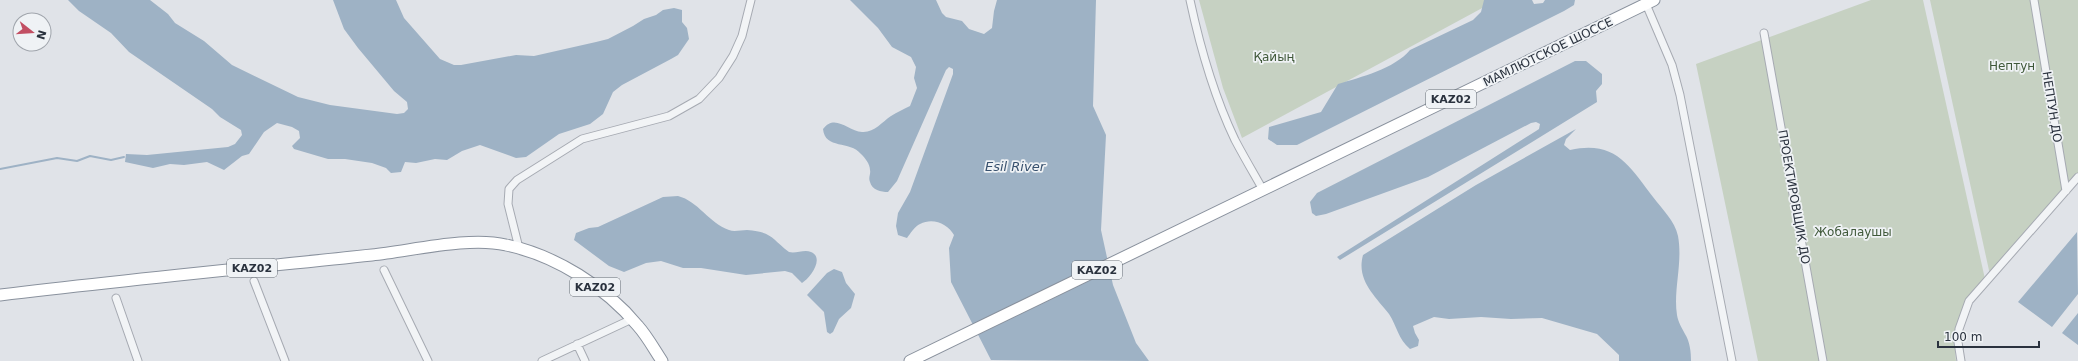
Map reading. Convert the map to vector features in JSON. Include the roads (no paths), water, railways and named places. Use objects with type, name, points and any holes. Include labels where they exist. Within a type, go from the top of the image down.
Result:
[{"type":"highway","name":"МАМЛЮТСКОЕ ШОССЕ","points":[[910,361],[1650,2]]},
{"type":"highway","name":"KAZ02","points":[[0,295],[110,281],[376,255],[462,244],[504,244],[519,248],[557,263],[580,277],[617,305],[632,319],[645,334],[662,361]]},
{"type":"street","points":[[519,248],[508,204],[509,189],[517,180],[582,139],[669,116],[699,99],[719,78],[733,56],[742,36],[751,0]]},
{"type":"street","points":[[1190,0],[1198,36],[1215,89],[1235,139],[1264,190]]},
{"type":"street","name":"НЕПТУН ДО","points":[[2034,0],[2066,191]]},
{"type":"street","points":[[1650,2],[1672,65],[1680,95],[1732,361]]},
{"type":"street","name":"ПРОЕКТИРОВЩИК ДО","points":[[1764,34],[1823,361]]},
{"type":"street","points":[[1961,361],[1958,342],[1959,329],[1969,301],[2078,177]]},
{"type":"street","points":[[384,270],[428,361]]},
{"type":"street","points":[[254,281],[285,361]]},
{"type":"street","points":[[116,298],[138,361]]},
{"type":"street","points":[[542,361],[632,319]]},
{"type":"street","points":[[577,344],[585,361]]},
{"type":"water","points":[[68,0],[150,0],[168,14],[175,23],[204,41],[232,65],[298,97],[330,105],[397,114],[404,113],[408,109],[407,102],[394,91],[344,29],[333,0],[396,0],[404,18],[440,59],[454,65],[516,55],[534,56],[608,39],[663,10],[674,8],[682,10],[682,22],[687,28],[689,39],[678,55],[622,85],[613,92],[603,114],[590,124],[559,134],[526,157],[516,158],[480,145],[462,151],[447,160],[435,159],[416,163],[405,162],[401,172],[391,173],[386,168],[372,163],[345,159],[328,159],[294,149],[292,146],[300,138],[299,131],[292,127],[277,123],[264,132],[249,154],[242,156],[224,170],[207,162],[184,165],[170,164],[153,168],[125,162],[126,154],[147,155],[228,147],[235,144],[242,135],[241,130],[220,117],[212,109],[129,52],[111,33],[79,11]]},
{"type":"water","name":"Esil River","points":[[850,0],[936,0],[942,13],[946,17],[962,21],[969,29],[984,34],[992,28],[997,0],[1096,0],[1093,106],[1106,135],[1101,230],[1113,285],[1136,343],[1149,361],[991,360],[951,282],[949,248],[954,235],[944,225],[930,221],[918,225],[907,238],[898,235],[896,226],[898,213],[910,192],[953,74],[953,69],[949,67],[946,70],[897,181],[888,192],[875,189],[871,185],[869,180],[870,168],[864,157],[851,147],[828,140],[825,136],[823,129],[828,124],[832,123],[842,124],[862,132],[870,131],[878,127],[891,116],[910,106],[917,88],[914,78],[916,67],[911,57],[892,47],[878,28]]},
{"type":"water","points":[[1484,0],[1532,0],[1534,4],[1543,3],[1545,0],[1575,0],[1574,5],[1564,11],[1297,145],[1277,145],[1268,139],[1269,127],[1321,112],[1338,84],[1377,72],[1403,57],[1410,50],[1473,20],[1481,12]]},
{"type":"water","points":[[1575,61],[1586,61],[1602,74],[1602,84],[1596,91],[1597,102],[1340,260],[1337,257],[1536,131],[1539,129],[1540,124],[1536,122],[1531,123],[1428,177],[1326,214],[1316,216],[1312,213],[1310,202],[1317,193]]},
{"type":"water","points":[[1576,129],[1566,139],[1564,145],[1570,150],[1586,148],[1599,149],[1610,152],[1620,158],[1636,175],[1668,215],[1674,225],[1678,236],[1679,246],[1676,296],[1677,315],[1679,323],[1687,337],[1691,361],[1619,361],[1619,355],[1597,334],[1542,318],[1511,319],[1481,317],[1449,319],[1434,317],[1413,326],[1419,340],[1418,346],[1410,349],[1400,337],[1389,314],[1364,280],[1362,272],[1363,255],[1476,185]]},
{"type":"water","points":[[678,196],[692,202],[715,222],[729,230],[762,232],[771,236],[789,252],[811,252],[817,259],[815,268],[809,277],[802,283],[792,273],[785,271],[746,275],[701,268],[683,268],[661,261],[646,263],[624,272],[609,266],[574,240],[576,233],[589,228],[598,227],[663,197]]},
{"type":"water","points":[[2077,232],[2078,294],[2052,327],[2018,302]]},
{"type":"water","points":[[834,269],[842,272],[846,283],[855,294],[851,308],[839,319],[833,332],[830,334],[827,332],[824,312],[807,295],[827,273]]},
{"type":"water","points":[[2078,313],[2078,345],[2062,333]]},
{"type":"waterway","points":[[0,169],[57,158],[77,161],[90,156],[111,160],[124,157]]},
{"type":"park label","name":"Қайың","points":[[1274,57]]},
{"type":"park label","name":"Нептун","points":[[2012,66]]},
{"type":"park label","name":"Жобалаушы","points":[[1853,232]]}]
